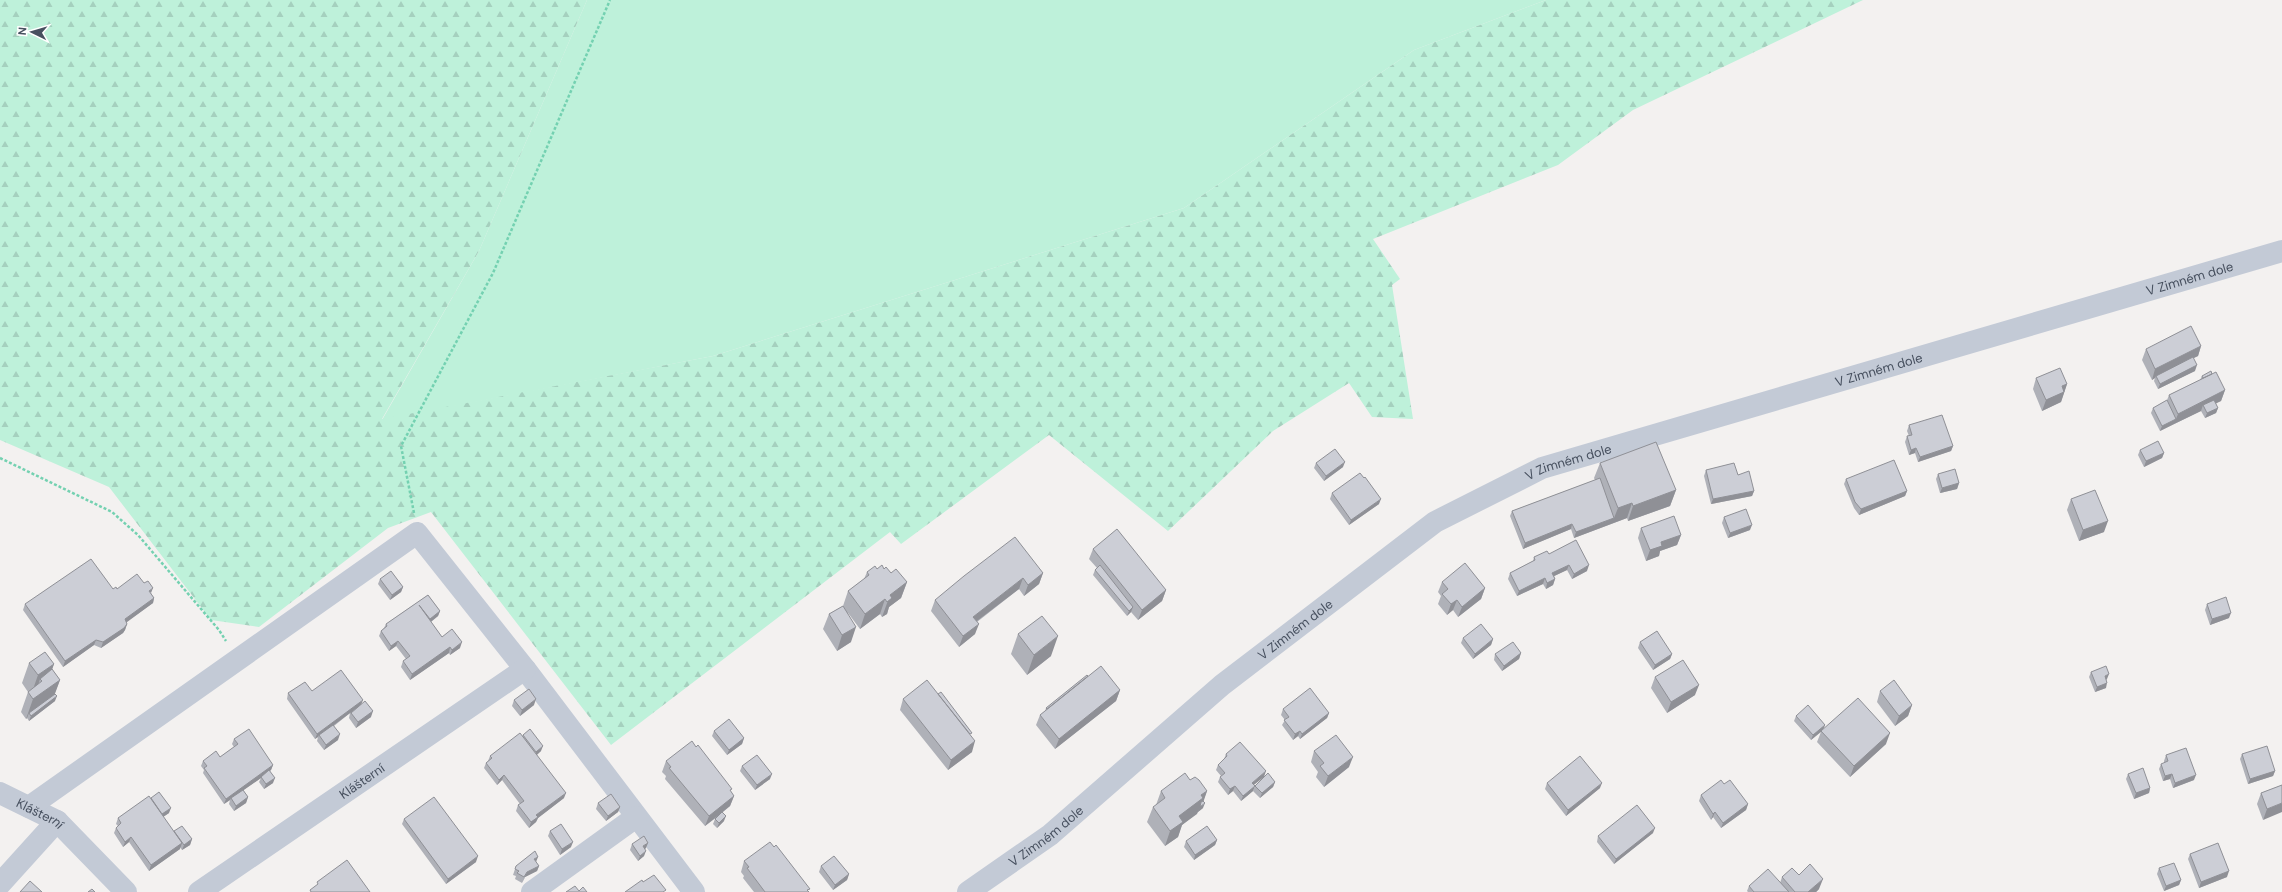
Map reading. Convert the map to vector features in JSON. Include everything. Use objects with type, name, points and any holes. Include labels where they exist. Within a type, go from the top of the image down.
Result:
[{"type":"street","name":"V Zimném dole","points":[[968,892],[1050,835],[1222,685],[1435,522],[1542,468],[2282,251]]},
{"type":"street","points":[[30,807],[417,533],[525,669],[694,892]]},
{"type":"street","name":"Klášterní","points":[[199,892],[525,669]]},
{"type":"street","name":"Klášterní","points":[[0,793],[58,821],[126,892]]},
{"type":"street","points":[[532,892],[636,817]]},
{"type":"street","points":[[0,884],[58,821]]},
{"type":"path","points":[[417,533],[400,446],[493,273],[610,0]]},
{"type":"path","points":[[0,458],[112,512],[138,535],[219,630],[238,660]]},
{"type":"green space","points":[[0,0],[587,0],[479,251],[382,419],[713,356],[1184,208],[1414,50],[1546,0],[1863,0],[1633,110],[1558,165],[1373,239],[1400,279],[1392,285],[1413,419],[1372,417],[1349,383],[1273,431],[1168,531],[1049,435],[901,544],[890,532],[611,745],[431,512],[388,528],[259,627],[211,620],[109,487],[0,440]]},
{"type":"green space","points":[[587,0],[1546,0],[1414,50],[1184,208],[713,356],[382,420],[479,251]]},
{"type":"building","points":[[2191,326],[2201,346],[2155,369],[2146,349]]},
{"type":"building","points":[[2193,357],[2197,365],[2160,384],[2156,376]]},
{"type":"building","points":[[2060,368],[2067,384],[2062,386],[2064,392],[2046,400],[2036,378]]},
{"type":"building","points":[[2211,371],[2212,374],[2203,378],[2202,376]]},
{"type":"building","points":[[2216,372],[2225,390],[2178,414],[2169,395]]},
{"type":"building","points":[[2167,400],[2176,419],[2162,426],[2153,408]]},
{"type":"building","points":[[2214,400],[2218,408],[2207,413],[2203,405]]},
{"type":"building","points":[[1942,415],[1953,446],[1920,457],[1916,448],[1911,450],[1907,436],[1912,435],[1909,425]]},
{"type":"building","points":[[2158,441],[2164,453],[2146,461],[2140,450]]},
{"type":"building","points":[[1656,442],[1676,490],[1633,506],[1632,503],[1618,508],[1600,463]]},
{"type":"building","points":[[1335,449],[1345,462],[1326,476],[1316,463]]},
{"type":"building","points":[[1894,460],[1907,491],[1861,509],[1855,502],[1846,479]]},
{"type":"building","points":[[1734,463],[1738,475],[1749,471],[1754,491],[1713,499],[1706,470]]},
{"type":"building","points":[[1955,469],[1959,483],[1942,488],[1938,474]]},
{"type":"building","points":[[1360,473],[1364,478],[1365,477],[1381,499],[1351,520],[1332,493]]},
{"type":"building","points":[[1600,478],[1614,518],[1576,532],[1572,524],[1525,543],[1512,511]]},
{"type":"building","points":[[2095,490],[2108,521],[2083,530],[2071,499]]},
{"type":"building","points":[[1746,509],[1752,525],[1730,533],[1724,517]]},
{"type":"building","points":[[1674,516],[1681,535],[1661,542],[1662,546],[1650,550],[1641,528]]},
{"type":"building","points":[[1117,529],[1166,590],[1142,610],[1093,549]]},
{"type":"building","points":[[1015,537],[1043,573],[1028,585],[1023,578],[973,617],[979,624],[963,636],[935,600]]},
{"type":"building","points":[[1576,540],[1589,565],[1574,574],[1569,565],[1552,573],[1555,579],[1547,583],[1545,578],[1519,591],[1510,573],[1535,560],[1534,557],[1547,551],[1549,554]]},
{"type":"building","points":[[91,559],[113,589],[116,587],[117,589],[137,574],[144,583],[148,581],[153,588],[149,591],[154,598],[125,619],[127,624],[124,628],[103,642],[96,640],[65,661],[25,604]]},
{"type":"building","points":[[1465,563],[1485,588],[1462,607],[1457,600],[1451,604],[1442,594],[1448,589],[1442,582]]},
{"type":"building","points":[[882,565],[884,569],[886,567],[891,573],[896,569],[907,582],[890,595],[892,598],[887,602],[885,599],[865,614],[848,591],[869,575],[867,572],[875,566],[877,569]]},
{"type":"building","points":[[1100,565],[1133,607],[1129,611],[1095,570]]},
{"type":"building","points":[[391,571],[403,587],[392,595],[380,579]]},
{"type":"building","points":[[428,595],[440,611],[430,619],[419,605],[442,637],[452,629],[462,642],[452,650],[450,647],[412,674],[403,661],[410,656],[398,641],[391,646],[381,631],[387,626],[386,624]]},
{"type":"building","points":[[2226,597],[2231,613],[2212,619],[2207,604]]},
{"type":"building","points":[[843,606],[856,627],[842,635],[829,614]]},
{"type":"building","points":[[1042,616],[1058,636],[1034,655],[1018,634]]},
{"type":"building","points":[[1481,624],[1493,639],[1475,654],[1463,638]]},
{"type":"building","points":[[1657,631],[1672,654],[1655,665],[1640,642]]},
{"type":"building","points":[[1513,642],[1521,653],[1504,666],[1495,654]]},
{"type":"building","points":[[45,652],[54,664],[38,675],[29,663]]},
{"type":"building","points":[[1683,660],[1699,685],[1671,702],[1655,677]]},
{"type":"building","points":[[1101,666],[1120,690],[1059,739],[1040,715]]},
{"type":"building","points":[[2106,666],[2109,674],[2105,676],[2107,683],[2097,687],[2091,672]]},
{"type":"building","points":[[52,669],[60,680],[33,699],[28,692],[42,681],[40,679]]},
{"type":"building","points":[[341,670],[363,700],[317,734],[288,693],[305,682],[312,691]]},
{"type":"building","points":[[1087,675],[1088,676],[1047,709],[1046,708]]},
{"type":"building","points":[[927,680],[975,741],[951,760],[903,699]]},
{"type":"building","points":[[1894,680],[1912,705],[1899,716],[1880,691]]},
{"type":"building","points":[[1310,688],[1329,713],[1302,734],[1300,731],[1295,734],[1284,720],[1289,717],[1283,709]]},
{"type":"building","points":[[529,689],[536,699],[522,710],[514,700]]},
{"type":"building","points":[[941,692],[972,733],[970,734],[938,694]]},
{"type":"building","points":[[55,694],[57,696],[31,716],[29,713]]},
{"type":"building","points":[[1858,698],[1890,733],[1854,766],[1821,731]]},
{"type":"building","points":[[365,701],[373,711],[358,722],[351,713]]},
{"type":"building","points":[[1808,705],[1825,725],[1813,735],[1796,716]]},
{"type":"building","points":[[729,719],[744,738],[729,750],[714,731]]},
{"type":"building","points":[[333,725],[340,734],[326,745],[319,735]]},
{"type":"building","points":[[249,729],[273,765],[226,799],[204,768],[207,766],[203,761],[216,751],[220,757],[238,744],[234,739]]},
{"type":"building","points":[[530,729],[543,746],[536,752],[523,735]]},
{"type":"building","points":[[520,733],[566,793],[536,815],[538,817],[531,822],[518,805],[524,801],[504,775],[499,780],[486,763],[492,758],[490,756]]},
{"type":"building","points":[[1336,735],[1353,757],[1328,776],[1320,766],[1324,763],[1314,751]]},
{"type":"building","points":[[692,741],[696,747],[698,745],[732,789],[730,790],[734,796],[709,816],[669,768],[671,767],[666,761]]},
{"type":"building","points":[[1240,742],[1266,771],[1252,783],[1255,786],[1243,796],[1235,786],[1230,789],[1220,777],[1225,773],[1218,765],[1227,756],[1226,754]]},
{"type":"building","points":[[2267,746],[2275,771],[2250,779],[2242,754]]},
{"type":"building","points":[[2186,748],[2196,775],[2175,783],[2172,774],[2165,776],[2161,764],[2168,761],[2166,755]]},
{"type":"building","points":[[757,755],[772,774],[757,785],[742,766]]},
{"type":"building","points":[[1580,756],[1602,783],[1568,810],[1547,783]]},
{"type":"building","points":[[2143,768],[2150,788],[2136,793],[2128,774]]},
{"type":"building","points":[[269,770],[275,778],[266,784],[261,777]]},
{"type":"building","points":[[1185,773],[1190,780],[1195,777],[1199,780],[1207,791],[1201,795],[1203,798],[1179,816],[1183,822],[1170,831],[1153,807],[1165,798],[1161,791]]},
{"type":"building","points":[[1268,773],[1275,782],[1262,793],[1255,786]]},
{"type":"building","points":[[1721,780],[1724,784],[1730,780],[1748,804],[1723,823],[1715,812],[1713,814],[1701,795]]},
{"type":"building","points":[[2282,785],[2282,803],[2267,809],[2261,793]]},
{"type":"building","points":[[243,790],[248,797],[236,806],[231,798]]},
{"type":"building","points":[[159,792],[171,808],[162,814],[151,798]]},
{"type":"building","points":[[611,794],[620,807],[608,816],[598,803]]},
{"type":"building","points":[[149,796],[182,843],[151,865],[131,837],[125,842],[116,828],[121,823],[118,818]]},
{"type":"building","points":[[434,797],[478,856],[448,879],[404,819]]},
{"type":"building","points":[[1203,801],[1205,803],[1200,807],[1201,802]]},
{"type":"building","points":[[1637,805],[1655,828],[1616,859],[1598,836]]},
{"type":"building","points":[[722,812],[726,816],[719,823],[715,819]]},
{"type":"building","points":[[561,824],[573,842],[562,849],[550,831]]},
{"type":"building","points":[[182,826],[192,839],[184,845],[174,831]]},
{"type":"building","points":[[1207,826],[1217,840],[1195,855],[1186,841]]},
{"type":"building","points":[[644,836],[648,843],[643,846],[646,851],[640,856],[632,844]]},
{"type":"building","points":[[770,842],[774,847],[776,845],[810,889],[807,890],[809,892],[765,892],[747,868],[749,867],[744,861]]},
{"type":"building","points":[[2218,843],[2229,871],[2201,882],[2190,854]]},
{"type":"building","points":[[535,851],[538,857],[534,859],[539,866],[527,872],[524,877],[517,873],[519,871],[515,869],[516,866]]},
{"type":"building","points":[[834,856],[849,874],[835,885],[821,866]]},
{"type":"building","points":[[347,860],[370,892],[311,892],[310,890],[318,884],[317,882]]},
{"type":"building","points":[[2174,863],[2181,880],[2166,886],[2159,868]]},
{"type":"building","points":[[1810,864],[1823,879],[1808,892],[1795,892],[1782,877],[1792,868],[1799,875]]},
{"type":"building","points":[[1768,869],[1789,892],[1754,892],[1749,886]]},
{"type":"building","points":[[654,875],[666,890],[663,892],[625,892],[642,880],[643,882]]},
{"type":"building","points":[[30,881],[42,892],[20,892]]},
{"type":"building","points":[[575,886],[579,891],[583,887],[587,892],[566,892]]},
{"type":"building","points":[[92,889],[95,892],[88,892]]}]
